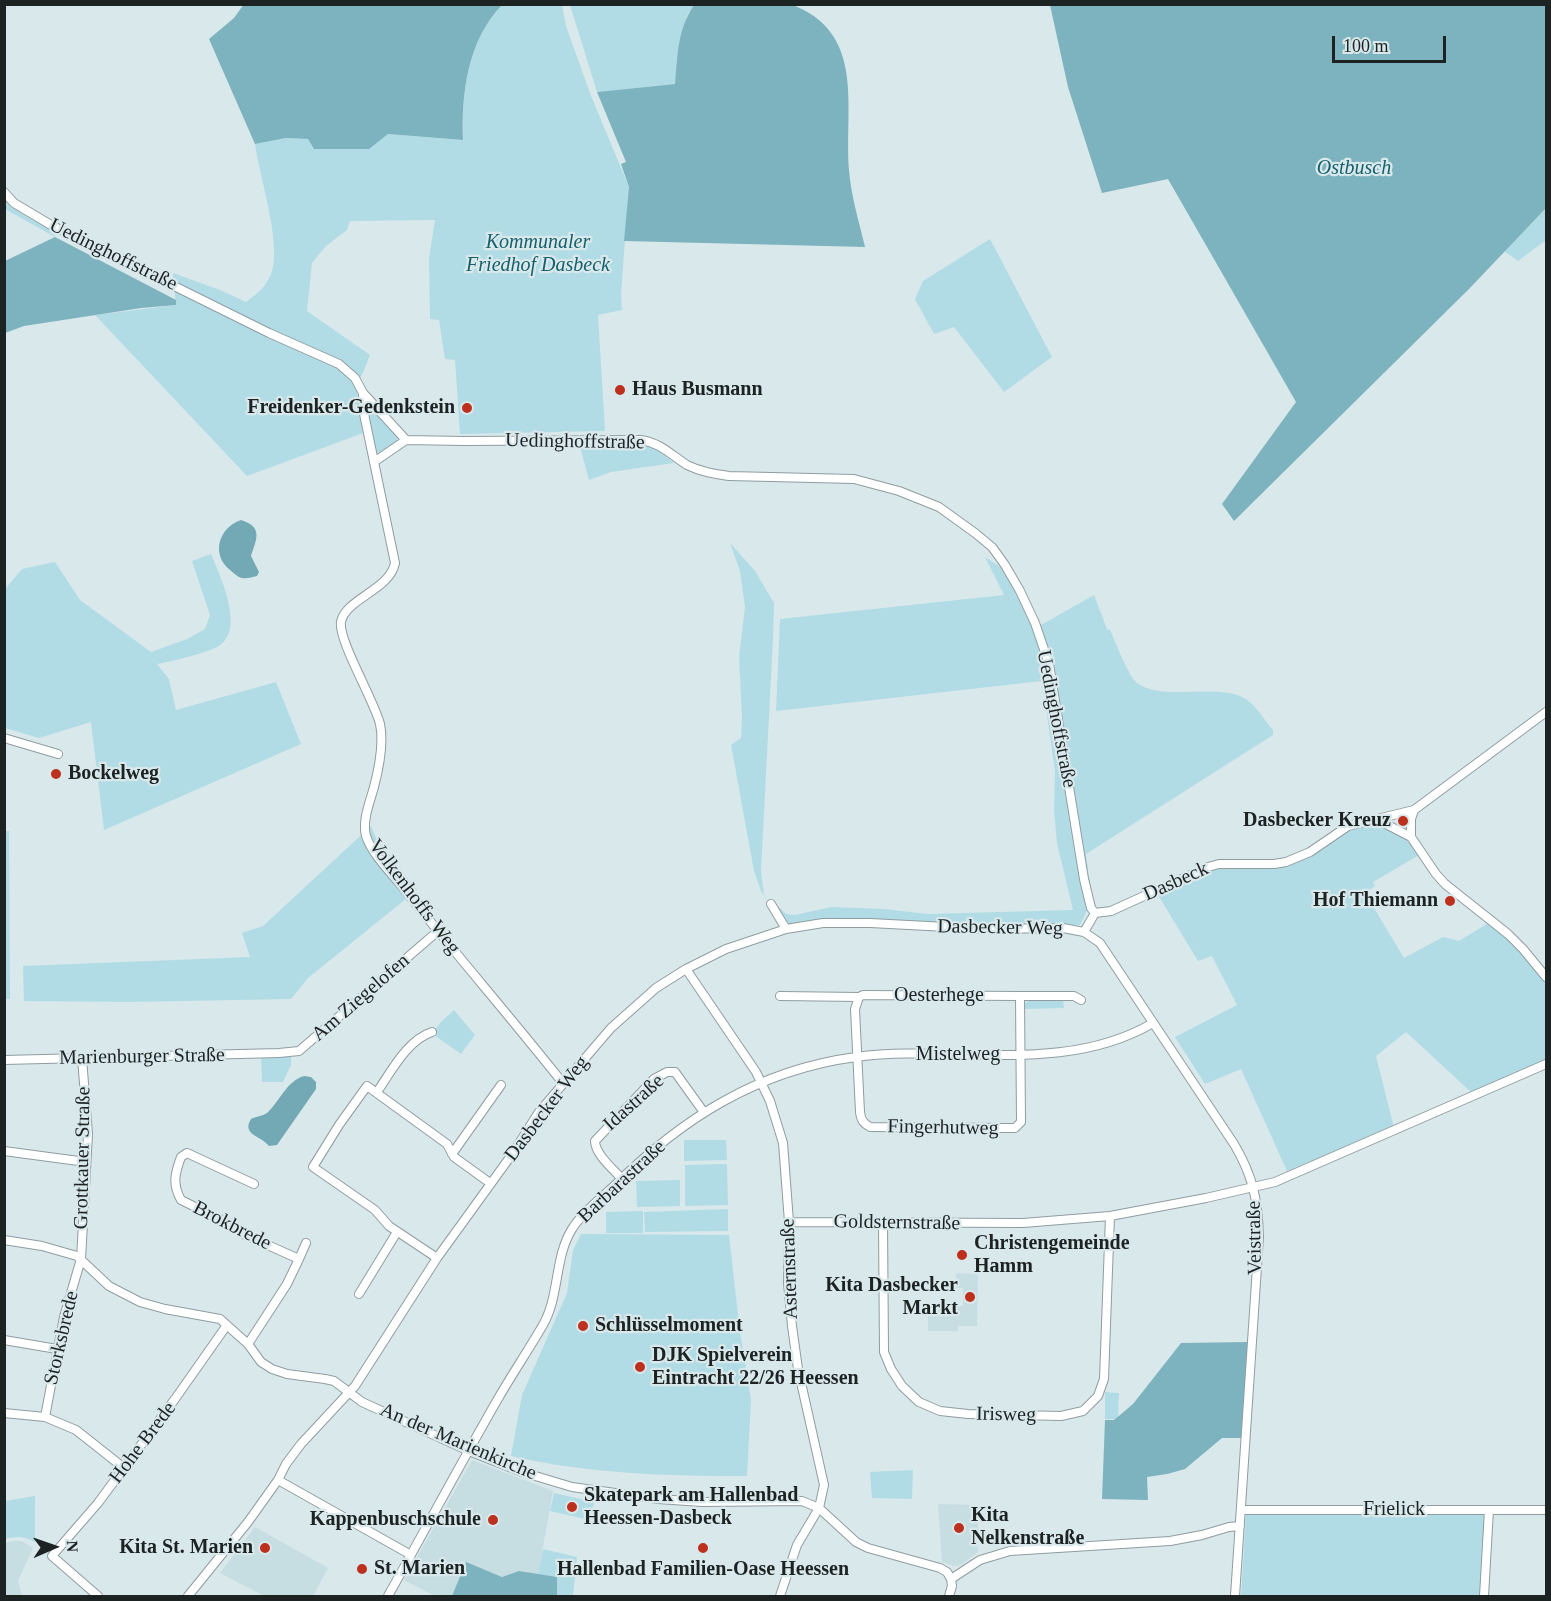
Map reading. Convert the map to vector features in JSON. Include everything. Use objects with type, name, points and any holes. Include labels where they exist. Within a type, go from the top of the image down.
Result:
[{"type":"street","name":"Uedinghoffstraße","points":[[4,192],[14,202],[51,225],[269,333],[339,364],[355,378],[363,393],[406,440],[641,440],[658,444],[686,464],[710,474],[854,479],[899,491],[939,507],[992,547],[1015,582],[1035,623],[1049,664],[1084,879],[1091,908],[1095,913]]},
{"type":"street","points":[[363,393],[363,409],[375,462],[406,440]]},
{"type":"street","name":"Volkenhoffs Weg","points":[[375,462],[395,563],[394,570],[388,579],[344,614],[341,623],[344,639],[377,712],[381,728],[379,764],[365,822],[367,837],[375,851],[438,931],[562,1082]]},
{"type":"street","name":"Dasbeck","points":[[1095,913],[1111,911],[1219,864],[1274,864],[1300,857],[1348,826],[1414,810],[1546,712]]},
{"type":"street","points":[[4,738],[58,754]]},
{"type":"street","points":[[1411,837],[1411,819],[1414,810]]},
{"type":"street","points":[[1378,820],[1411,837],[1445,884],[1508,934],[1546,977]]},
{"type":"street","points":[[771,904],[786,929]]},
{"type":"street","points":[[1084,932],[1095,913]]},
{"type":"street","name":"Dasbecker Weg","points":[[188,1596],[225,1553],[301,1444],[350,1393],[387,1339],[437,1258],[562,1082],[611,1028],[656,988],[686,969],[726,949],[786,929],[823,923],[851,922],[985,929],[1063,928],[1084,932]]},
{"type":"street","name":"Am Ziegelofen","points":[[279,1053],[299,1051],[438,931]]},
{"type":"street","name":"Veistraße","points":[[1084,932],[1100,943],[1234,1144],[1246,1164],[1254,1188],[1259,1237],[1235,1596]]},
{"type":"street","name":"Asternstraße","points":[[686,969],[740,1046],[761,1082],[770,1101],[783,1143],[789,1222],[789,1303],[798,1369],[824,1485],[819,1508]]},
{"type":"street","name":"Oesterhege","points":[[780,996],[859,998],[863,995],[1074,996],[1081,1000]]},
{"type":"street","points":[[1020,996],[1021,1055]]},
{"type":"street","points":[[856,1057],[855,1009],[859,998]]},
{"type":"street","name":"Mistelweg","points":[[761,1082],[802,1068],[856,1057],[922,1054],[1021,1055],[1063,1052],[1101,1045],[1132,1034],[1153,1023]]},
{"type":"street","points":[[376,1092],[410,1047],[422,1036],[432,1032]]},
{"type":"street","name":"Marienburger Straße","points":[[4,1060],[279,1053]]},
{"type":"street","name":"Fingerhutweg","points":[[856,1057],[860,1117],[862,1122],[870,1127],[1007,1128],[1018,1126],[1022,1118],[1021,1055]]},
{"type":"street","name":"Grottkauer Straße","points":[[81,1258],[87,1107],[82,1058]]},
{"type":"street","points":[[1254,1188],[1306,1169],[1546,1064]]},
{"type":"street","name":"Idastraße","points":[[621,1179],[598,1151],[595,1141],[654,1079],[666,1072],[679,1074],[703,1112]]},
{"type":"street","name":"Barbarastraße","points":[[388,1596],[468,1451],[551,1310],[563,1251],[572,1228],[621,1179],[703,1112],[761,1082]]},
{"type":"street","points":[[452,1154],[501,1085]]},
{"type":"street","points":[[437,1258],[397,1232],[375,1210],[312,1167],[339,1125],[367,1086],[447,1144],[452,1154],[490,1183]]},
{"type":"street","points":[[4,1151],[86,1162]]},
{"type":"street","name":"Brokbrede","points":[[254,1184],[186,1153],[181,1157],[174,1178],[181,1200],[232,1225],[245,1235],[299,1260]]},
{"type":"street","name":"Goldsternstraße","points":[[789,1222],[1023,1223],[1110,1216],[1254,1188]]},
{"type":"street","name":"Irisweg","points":[[883,1223],[884,1352],[902,1386],[919,1402],[940,1411],[968,1414],[1061,1416],[1083,1411],[1098,1396],[1102,1388],[1105,1368],[1110,1216]]},
{"type":"street","points":[[359,1294],[397,1232]]},
{"type":"street","points":[[4,1240],[71,1253],[81,1258],[109,1286],[126,1296],[165,1310],[214,1316],[227,1325]]},
{"type":"street","points":[[248,1344],[287,1284],[306,1243]]},
{"type":"street","name":"Storksbrede","points":[[45,1417],[64,1317],[81,1258]]},
{"type":"street","name":"An der Marienkirche","points":[[227,1325],[248,1344],[261,1362],[272,1369],[301,1377],[326,1378],[334,1381],[362,1402],[468,1451],[522,1472],[572,1487],[607,1493],[702,1502],[802,1501],[819,1508]]},
{"type":"street","name":"Hohe Brede","points":[[98,1596],[52,1556],[98,1503],[227,1325]]},
{"type":"street","points":[[4,1340],[57,1349]]},
{"type":"street","points":[[4,1413],[45,1417],[76,1430],[124,1468]]},
{"type":"street","points":[[278,1480],[411,1555]]},
{"type":"street","points":[[780,1596],[797,1545],[819,1508],[856,1542],[868,1548],[947,1572],[952,1586],[949,1596]]},
{"type":"street","name":"Frielick","points":[[1242,1510],[1546,1510]]},
{"type":"street","points":[[1484,1596],[1489,1510]]},
{"type":"street","points":[[951,1579],[980,1560],[1010,1551],[1170,1541],[1240,1526]]},
{"type":"shaded area","points":[[241,520],[256,530],[255,545],[251,556],[259,572],[257,576],[248,578],[239,577],[230,570],[220,557],[219,550],[222,535],[233,524]]},
{"type":"shaded area","points":[[304,1076],[311,1077],[316,1082],[316,1089],[277,1145],[269,1146],[250,1132],[251,1119],[267,1113],[293,1082]]},
{"type":"shaded area","name":"Kita Dasbecker Markt","points":[[956,1273],[978,1274],[977,1326],[958,1326],[958,1331],[928,1331],[928,1306],[963,1306],[963,1288],[956,1288]]},
{"type":"shaded area","name":"Kappenbuschschule","points":[[472,1460],[553,1491],[538,1575],[519,1571],[502,1577],[466,1563],[452,1596],[435,1596],[404,1580]]},
{"type":"shaded area","name":"Kita Nelkenstraße","points":[[938,1504],[978,1505],[978,1552],[961,1565],[954,1566],[942,1562]]},
{"type":"shaded area","name":"Kita St. Marien","points":[[255,1527],[328,1568],[313,1596],[264,1596],[220,1573]]},
{"type":"shaded area","points":[[22,1541],[33,1548],[18,1581],[22,1595],[5,1596],[5,1543]]},
{"type":"green space","points":[[244,4],[502,5],[481,34],[469,68],[463,104],[463,140],[388,134],[369,149],[314,149],[308,139],[286,138],[255,144],[209,39],[234,18]]},
{"type":"green space","points":[[790,4],[814,17],[831,33],[841,52],[848,97],[850,180],[865,247],[624,241],[629,187],[621,164],[626,162],[597,92],[675,84],[681,34],[694,5]]},
{"type":"green space","name":"Kommunaler Friedhof Dasbeck","points":[[502,5],[562,5],[566,26],[591,96],[629,187],[621,294],[622,310],[598,315],[605,431],[460,434],[455,360],[445,359],[439,320],[430,319],[429,258],[435,220],[350,221],[347,230],[326,246],[312,263],[307,311],[370,355],[362,375],[355,384],[366,432],[247,476],[95,315],[176,305],[173,273],[246,302],[261,290],[271,274],[274,247],[255,144],[286,138],[308,139],[314,149],[368,149],[388,134],[463,140],[463,104],[469,68],[481,34]]},
{"type":"green space","points":[[570,5],[694,5],[687,16],[675,84],[597,92]]},
{"type":"green space","name":"Ostbusch","points":[[1050,5],[1546,5],[1546,208],[1469,289],[1234,521],[1222,504],[1296,402],[1168,179],[1102,193],[1068,87]]},
{"type":"green space","points":[[5,198],[21,213],[53,229],[55,237],[5,209]]},
{"type":"green space","points":[[1546,208],[1546,240],[1518,261],[1504,251]]},
{"type":"green space","points":[[55,237],[176,300],[176,305],[141,308],[24,326],[5,333],[5,261]]},
{"type":"green space","points":[[990,239],[1052,357],[1004,392],[954,327],[934,334],[915,299],[923,281]]},
{"type":"green space","points":[[368,408],[372,408],[397,436],[397,444],[385,453],[374,452],[366,412]]},
{"type":"green space","points":[[579,443],[649,446],[657,449],[674,463],[611,472],[589,480]]},
{"type":"green space","points":[[730,543],[755,571],[774,603],[761,871],[764,895],[779,919],[761,891],[754,871],[731,745],[741,738],[739,657],[745,607],[740,571]]},
{"type":"green space","points":[[211,554],[228,601],[231,615],[230,627],[227,637],[215,648],[157,664],[169,679],[176,710],[276,682],[301,744],[104,830],[91,722],[39,738],[5,728],[5,589],[22,569],[55,562],[80,600],[151,652],[187,639],[205,629],[210,615],[192,561]]},
{"type":"green space","points":[[985,557],[1003,569],[1034,627],[1094,595],[1107,629],[1110,630],[1126,666],[1137,683],[1160,691],[1218,692],[1242,697],[1259,712],[1273,730],[1273,735],[1086,854],[1092,901],[1080,925],[838,920],[789,925],[775,907],[779,907],[786,914],[795,915],[831,907],[884,909],[928,914],[1073,910],[1057,843],[1054,811],[1055,771],[1042,681],[776,711],[780,619],[1004,595]]},
{"type":"green space","points":[[1369,824],[1398,834],[1421,854],[1373,882],[1375,886],[1365,893],[1404,958],[1443,937],[1459,941],[1490,922],[1546,980],[1546,1061],[1473,1094],[1406,1032],[1376,1056],[1394,1128],[1287,1171],[1241,1069],[1205,1084],[1175,1037],[1237,1005],[1212,956],[1198,961],[1158,895],[1208,870],[1227,865],[1273,866],[1318,850],[1357,826]]},
{"type":"green space","points":[[371,826],[376,838],[417,890],[308,978],[291,999],[24,1001],[23,966],[250,957],[242,933],[263,926]]},
{"type":"green space","points":[[4,831],[9,831],[10,999],[5,999]]},
{"type":"green space","points":[[1030,1000],[1063,1000],[1064,1008],[1025,1009],[1024,1004]]},
{"type":"green space","points":[[454,1010],[475,1035],[461,1054],[434,1035],[440,1023]]},
{"type":"green space","points":[[261,1055],[291,1055],[291,1065],[283,1082],[262,1082]]},
{"type":"green space","points":[[684,1140],[726,1140],[727,1160],[684,1161]]},
{"type":"green space","points":[[727,1164],[728,1205],[685,1206],[685,1165]]},
{"type":"green space","points":[[680,1180],[680,1206],[637,1207],[636,1181]]},
{"type":"green space","points":[[728,1209],[728,1231],[645,1232],[644,1212]]},
{"type":"green space","points":[[643,1211],[643,1233],[606,1233],[606,1212]]},
{"type":"green space","name":"DJK Spielverein Eintracht 22/26 Heessen","points":[[581,1234],[729,1235],[740,1332],[751,1400],[747,1476],[628,1473],[569,1467],[511,1456],[522,1395],[567,1293],[573,1250]]},
{"type":"green space","points":[[1249,1342],[1243,1438],[1222,1438],[1185,1469],[1147,1477],[1148,1500],[1102,1499],[1105,1420],[1114,1420],[1133,1404],[1181,1343]]},
{"type":"green space","points":[[1105,1392],[1119,1393],[1118,1419],[1105,1419]]},
{"type":"green space","points":[[913,1470],[912,1499],[872,1498],[870,1472]]},
{"type":"green space","name":"Skatepark am Hallenbad Heessen-Dasbeck","points":[[554,1493],[594,1502],[590,1520],[550,1511]]},
{"type":"green space","points":[[35,1496],[35,1542],[20,1537],[5,1539],[5,1501]]},
{"type":"green space","points":[[1486,1512],[1482,1596],[1241,1596],[1246,1514]]},
{"type":"green space","points":[[543,1549],[577,1557],[573,1596],[557,1596],[557,1577],[538,1575]]},
{"type":"green space","points":[[466,1562],[502,1577],[519,1571],[557,1577],[557,1596],[452,1596]]},
{"type":"place","name":"Haus Busmann","points":[[620,390]]},
{"type":"place","name":"Freidenker-Gedenkstein","points":[[467,408]]},
{"type":"place","name":"Bockelweg","points":[[56,774]]},
{"type":"place","name":"Dasbecker Kreuz","points":[[1403,821]]},
{"type":"place","name":"Hof Thiemann","points":[[1450,901]]},
{"type":"place","name":"Christengemeinde Hamm","points":[[962,1255]]},
{"type":"place","name":"Kita Dasbecker Markt","points":[[970,1297]]},
{"type":"place","name":"Schlüsselmoment","points":[[583,1326]]},
{"type":"place","name":"DJK Spielverein Eintracht 22/26 Heessen","points":[[640,1367]]},
{"type":"place","name":"Skatepark am Hallenbad Heessen-Dasbeck","points":[[572,1507]]},
{"type":"place","name":"Kappenbuschschule","points":[[493,1520]]},
{"type":"place","name":"Kita Nelkenstraße","points":[[959,1528]]},
{"type":"place","name":"Kita St. Marien","points":[[265,1548]]},
{"type":"place","name":"Hallenbad Familien-Oase Heessen","points":[[703,1548]]},
{"type":"place","name":"St. Marien","points":[[362,1569]]}]
